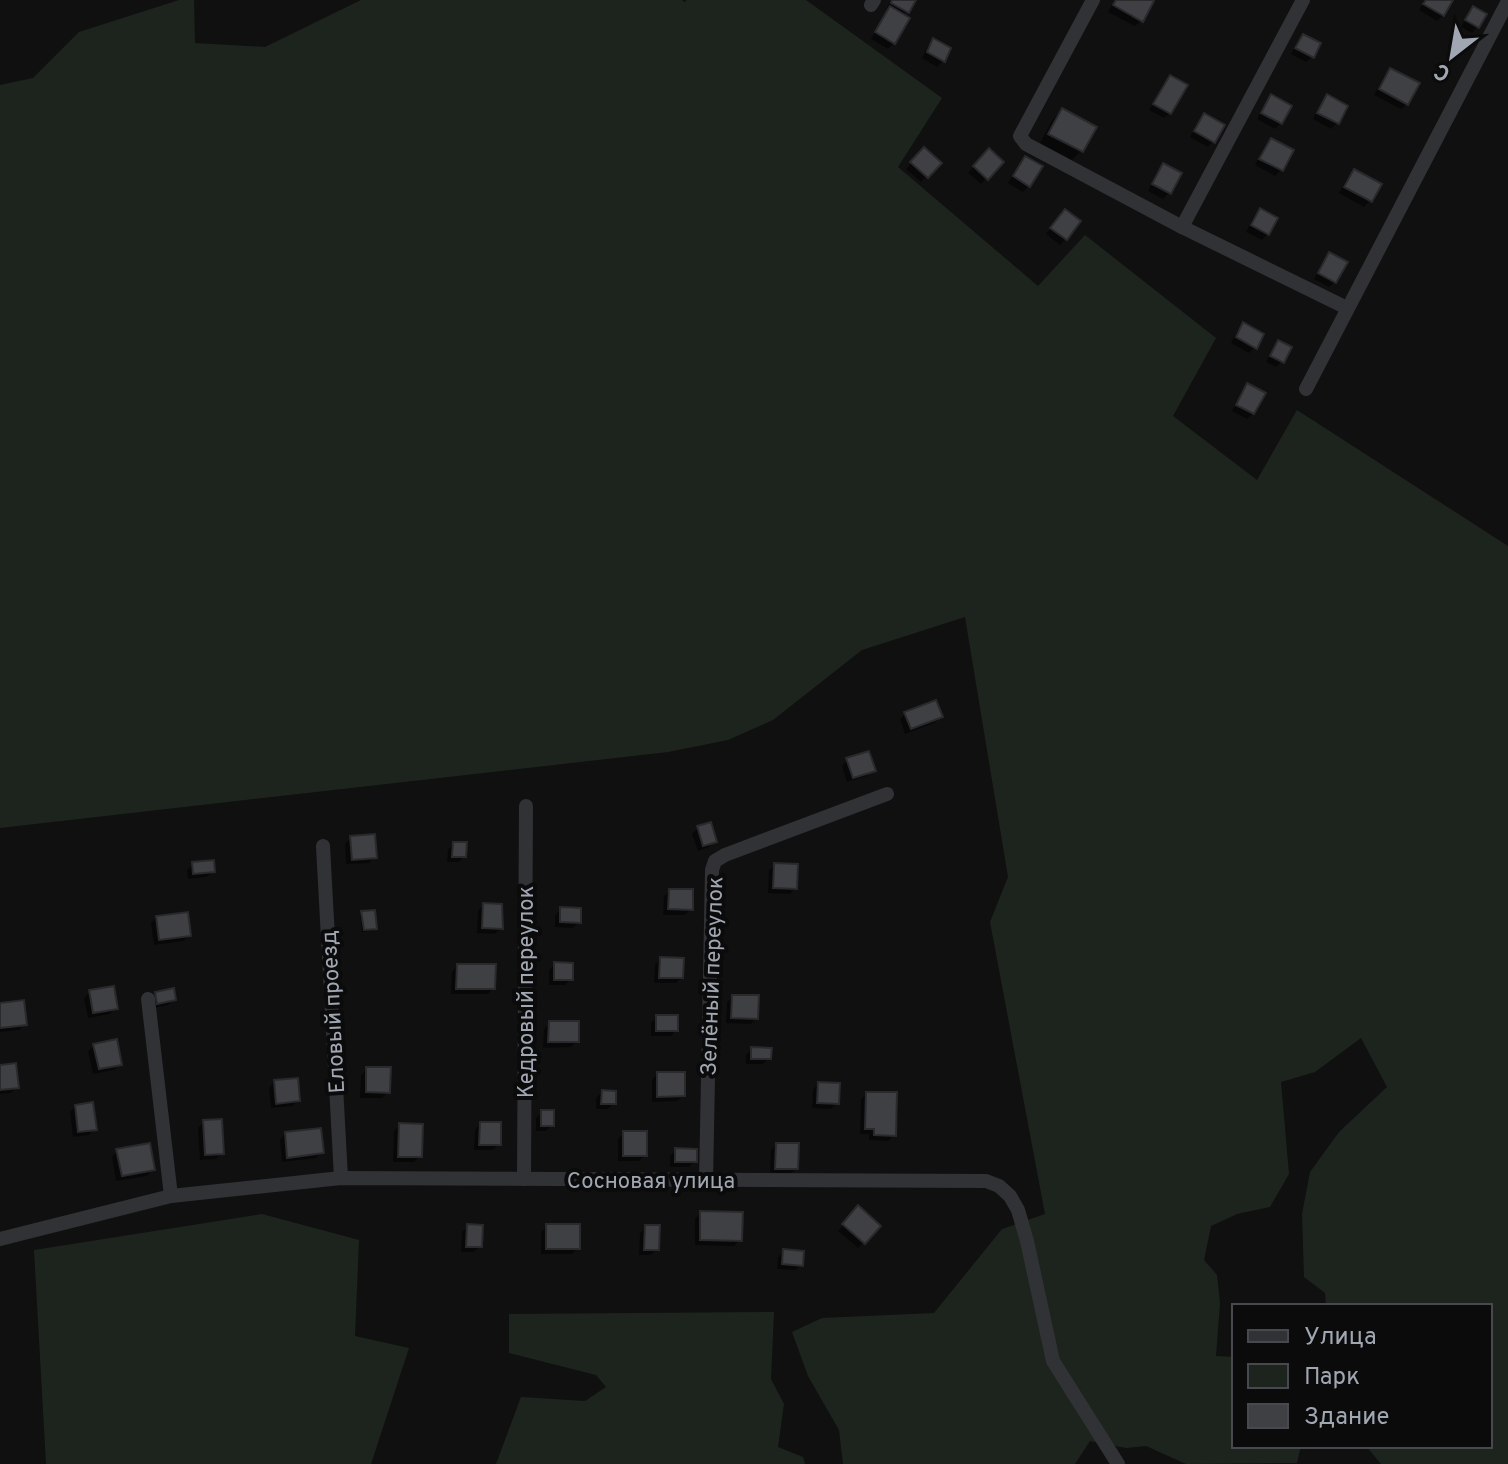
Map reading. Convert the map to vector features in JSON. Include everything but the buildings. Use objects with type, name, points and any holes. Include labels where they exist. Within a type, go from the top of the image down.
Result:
[{"type":"street","points":[[1093,0],[1020,136],[1026,144],[1182,227],[1347,308]]},
{"type":"street","points":[[1182,227],[1303,0]]},
{"type":"street","points":[[1306,389],[1508,1]]},
{"type":"street","name":"Зелёный переулок","points":[[706,1181],[712,870],[715,861],[887,794]]},
{"type":"street","name":"Кедровый переулок","points":[[524,1179],[526,806]]},
{"type":"street","name":"Еловый проезд","points":[[323,846],[341,1178]]},
{"type":"street","points":[[148,999],[171,1196]]},
{"type":"street","name":"Сосновая улица","points":[[0,1239],[171,1196],[341,1178],[986,1181],[999,1186],[1010,1196],[1018,1210],[1053,1361],[1118,1464]]},
{"type":"green space","points":[[179,0],[194,0],[195,43],[265,47],[361,0],[806,0],[942,98],[898,167],[1038,286],[1085,235],[1216,338],[1173,416],[1257,480],[1297,410],[1508,546],[1508,1464],[1381,1464],[1368,1448],[1492,1448],[1492,1304],[1326,1304],[1325,1293],[1304,1277],[1302,1214],[1310,1172],[1339,1132],[1387,1087],[1361,1038],[1315,1072],[1281,1082],[1289,1174],[1270,1207],[1237,1214],[1211,1226],[1204,1260],[1217,1275],[1220,1303],[1216,1356],[1232,1357],[1232,1448],[1301,1448],[1297,1463],[1186,1464],[1146,1446],[1126,1448],[1090,1441],[1075,1464],[843,1464],[839,1430],[808,1376],[792,1332],[822,1318],[934,1313],[1002,1229],[1045,1214],[990,922],[1008,877],[965,617],[862,650],[773,720],[728,740],[668,752],[0,828],[0,85],[33,78],[79,32]]},
{"type":"green space","points":[[262,1214],[359,1240],[355,1336],[409,1348],[371,1464],[46,1464],[34,1250]]},
{"type":"green space","points":[[774,1312],[771,1379],[784,1404],[778,1447],[803,1457],[805,1464],[496,1464],[521,1397],[585,1401],[606,1387],[596,1375],[509,1353],[509,1314]]}]
